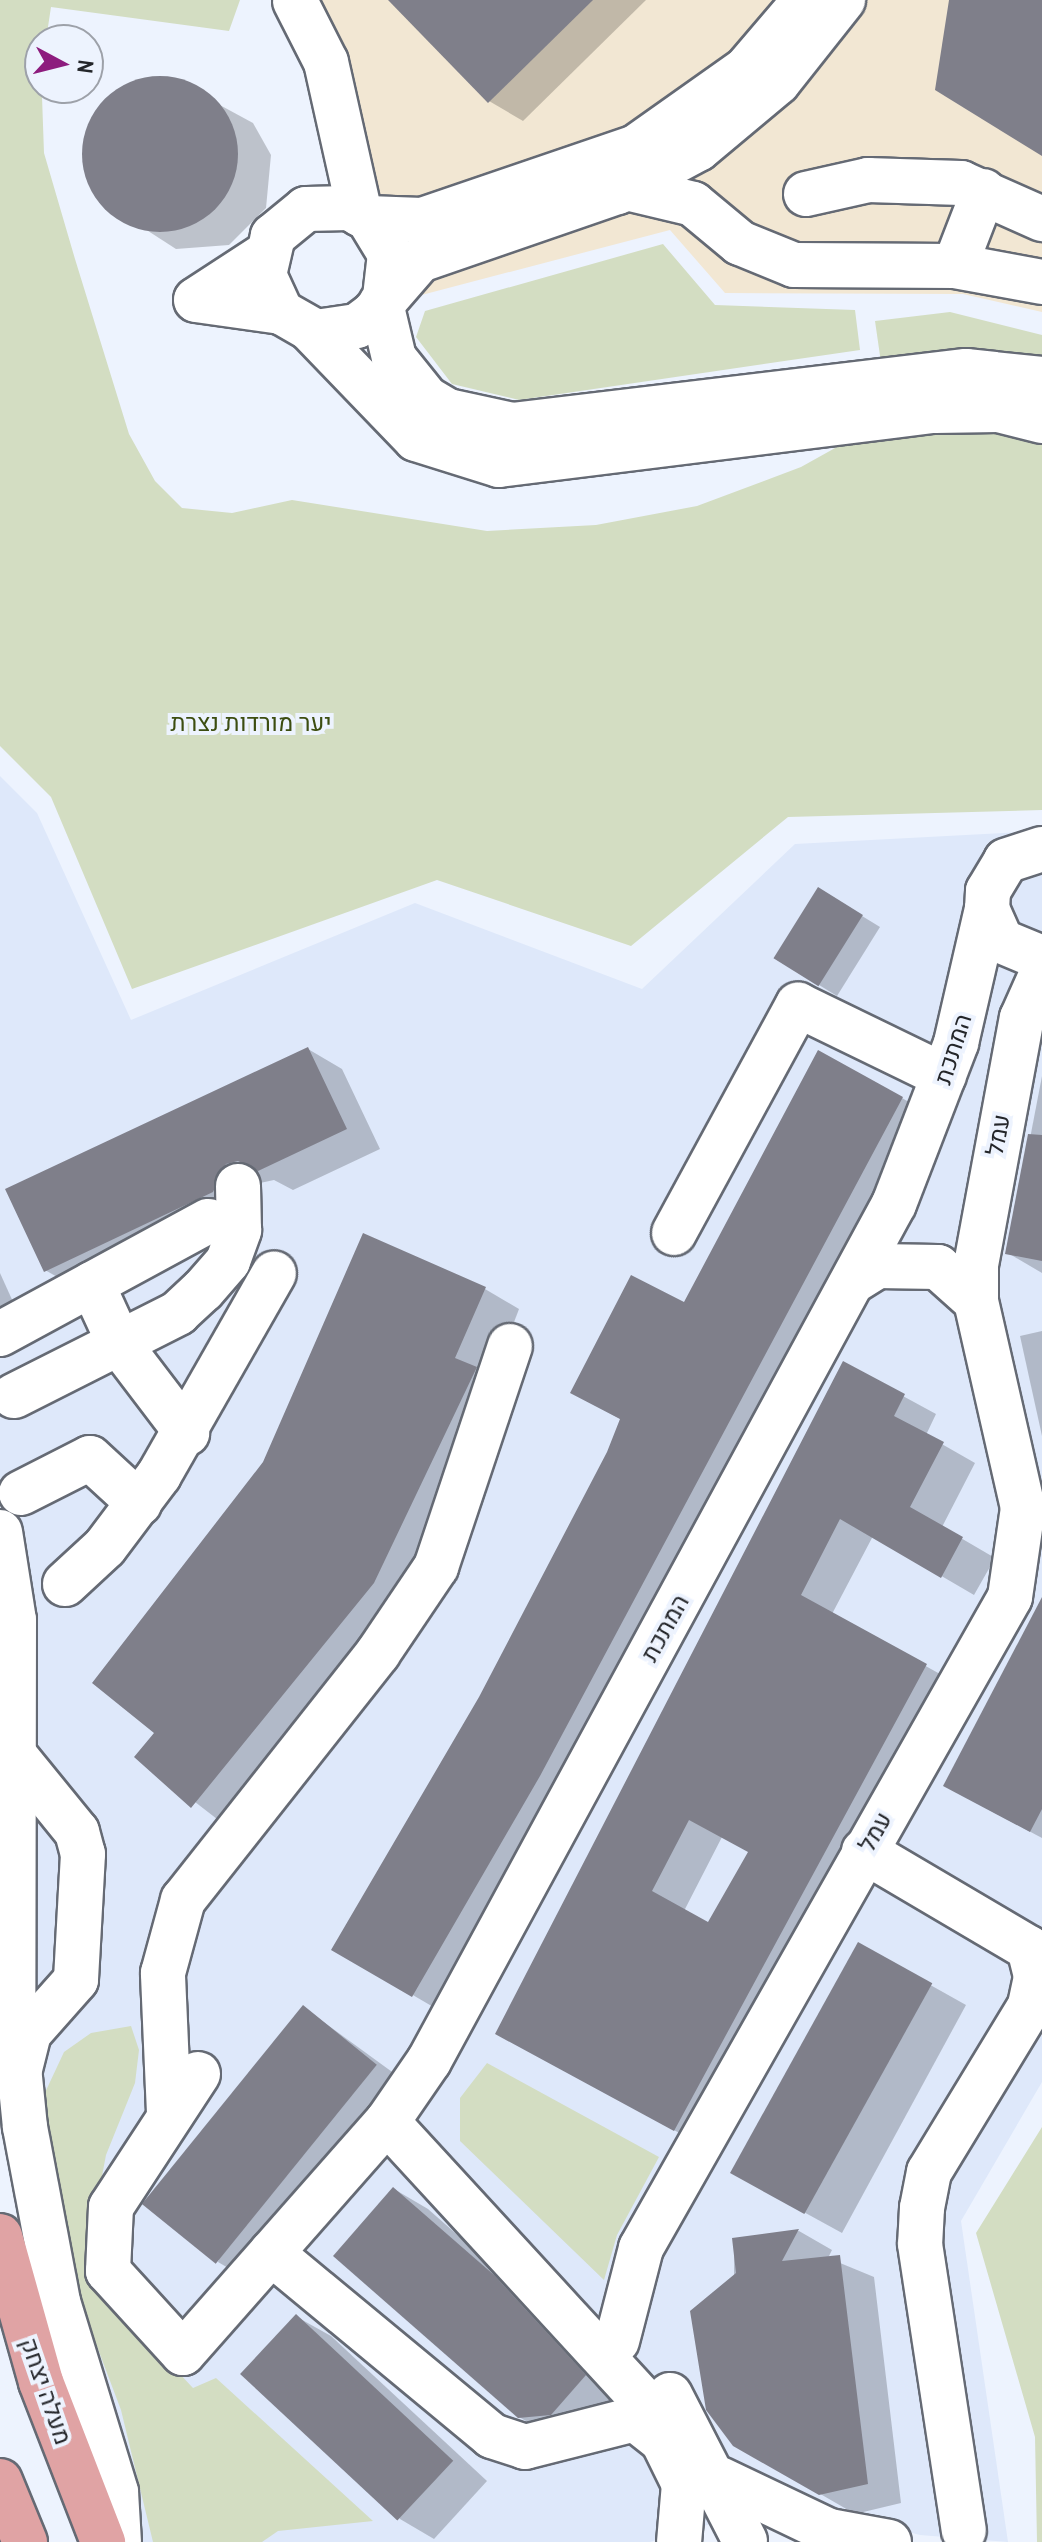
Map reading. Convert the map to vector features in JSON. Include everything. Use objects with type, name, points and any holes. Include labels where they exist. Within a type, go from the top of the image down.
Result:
[{"type":"main road","name":"מעלה יצחק","points":[[0,2236],[41,2382],[103,2542]]},
{"type":"main road","points":[[0,2481],[25,2542]]},
{"type":"street","points":[[805,0],[746,69],[636,147],[422,220],[364,216],[327,204],[306,209],[287,219],[265,255],[196,300],[296,321],[357,326],[420,260],[445,248],[627,188],[717,135],[778,82],[843,0]]},
{"type":"street","points":[[295,1],[326,62],[364,216],[390,254],[383,300],[394,358],[426,398],[448,411],[512,425],[966,371],[1042,379]]},
{"type":"street","points":[[306,209],[322,189],[337,109]]},
{"type":"street","points":[[717,135],[706,184],[722,226]]},
{"type":"street","points":[[806,194],[868,180],[961,183],[1042,219]]},
{"type":"street","points":[[627,188],[693,204],[765,257],[794,265],[955,266],[1042,282]]},
{"type":"street","points":[[955,266],[984,191]]},
{"type":"street","points":[[265,255],[269,295],[416,439],[499,465],[935,411],[998,410],[1042,421]]},
{"type":"street","name":"המתכת","points":[[169,2113],[111,2207],[108,2271],[183,2353],[387,2122],[429,2061],[855,1280],[944,1076],[994,875],[1036,841]]},
{"type":"street","points":[[987,909],[1001,941],[1042,958]]},
{"type":"street","name":"עמל","points":[[617,2341],[641,2248],[1010,1597],[1023,1508],[1019,1476],[976,1301],[981,1224],[1022,1018],[1042,973]]},
{"type":"street","points":[[674,1233],[798,1005],[944,1076]]},
{"type":"street","points":[[5,1391],[120,1345],[178,1313],[228,1261],[239,1230],[238,1186]]},
{"type":"street","points":[[0,1334],[208,1221]]},
{"type":"street","points":[[855,1280],[877,1266],[938,1267],[976,1301]]},
{"type":"street","points":[[65,1584],[139,1503],[187,1433],[274,1273]]},
{"type":"street","points":[[92,1284],[120,1345],[187,1433]]},
{"type":"street","points":[[169,2113],[163,1973],[183,1900],[378,1653],[436,1567],[510,1346]]},
{"type":"street","points":[[21,1493],[90,1458],[139,1503]]},
{"type":"street","points":[[0,1532],[14,1620],[12,1752],[20,2070],[41,2223],[116,2492],[119,2542]]},
{"type":"street","points":[[12,1752],[77,1832],[83,1854],[76,1980],[29,2033],[20,2070]]},
{"type":"street","points":[[864,1851],[1029,1948],[1036,1977],[1030,2006],[929,2172],[922,2208],[920,2244],[964,2531]]},
{"type":"street","points":[[169,2113],[198,2074]]},
{"type":"street","points":[[387,2122],[642,2399],[668,2445],[684,2484],[679,2542]]},
{"type":"street","points":[[271,2253],[492,2436],[525,2447],[635,2419],[668,2445]]},
{"type":"street","points":[[540,2285],[617,2341],[662,2384],[720,2479],[746,2542],[698,2542]]},
{"type":"street","points":[[720,2479],[829,2531],[889,2542]]},
{"type":"shaded area","points":[[271,0],[1042,0],[1042,312],[963,294],[725,293],[670,230],[414,297]]},
{"type":"shaded area","points":[[0,776],[37,813],[131,1020],[415,903],[642,989],[795,844],[1042,831],[1042,2082],[961,2221],[1008,2542],[920,2535],[788,2501],[650,2542],[128,2542],[22,2234],[0,1959]]},
{"type":"green space","name":"יער מורדות נצרת","points":[[0,0],[240,0],[229,31],[51,7],[48,24],[24,24],[24,104],[42,104],[44,153],[129,434],[155,481],[182,508],[232,513],[292,500],[487,531],[596,525],[697,506],[801,467],[889,418],[875,321],[950,312],[1042,335],[1042,810],[788,817],[631,946],[437,880],[132,989],[51,797],[0,746]]},
{"type":"green space","points":[[663,244],[715,305],[855,310],[860,350],[519,400],[452,384],[416,337],[425,311]]},
{"type":"green space","points":[[131,2026],[139,2050],[135,2083],[106,2155],[95,2213],[99,2288],[193,2388],[216,2378],[373,2521],[278,2531],[262,2542],[153,2542],[121,2410],[81,2304],[42,2099],[64,2052],[91,2033]]},
{"type":"green space","points":[[487,2063],[659,2157],[617,2235],[604,2280],[460,2141],[460,2098]]},
{"type":"green space","points":[[1042,2127],[1042,2542],[1037,2542],[1035,2437],[976,2233]]},
{"type":"building","points":[[388,0],[593,0],[488,103]]},
{"type":"building","points":[[949,0],[1042,0],[1042,156],[935,90]]},
{"type":"building","points":[[145,77],[175,77],[204,89],[225,110],[237,139],[237,169],[225,198],[204,219],[175,231],[145,231],[116,219],[95,198],[83,169],[83,139],[95,110],[116,89]]},
{"type":"building","points":[[818,887],[863,915],[818,986],[773,958]]},
{"type":"building","points":[[308,1047],[347,1129],[258,1171],[238,1161],[226,1164],[213,1192],[44,1272],[5,1189]]},
{"type":"building","points":[[818,1050],[903,1097],[540,1776],[412,1997],[331,1950],[479,1697],[607,1452],[620,1419],[570,1393],[631,1275],[684,1302]]},
{"type":"building","points":[[1028,1134],[1042,1135],[1042,1261],[1005,1254]]},
{"type":"building","points":[[363,1233],[486,1287],[455,1358],[477,1367],[374,1583],[191,1808],[134,1757],[154,1733],[92,1683],[263,1462]]},
{"type":"building","points":[[843,1361],[905,1394],[894,1416],[944,1442],[910,1507],[963,1537],[941,1578],[840,1519],[801,1595],[927,1664],[674,2131],[495,2034]],"holes":[[[689,1820],[748,1852],[708,1922],[652,1891]]]},
{"type":"building","points":[[1042,1597],[1042,1809],[1030,1832],[943,1786]]},
{"type":"building","points":[[858,1942],[932,1983],[804,2214],[730,2173]]},
{"type":"building","points":[[303,2005],[377,2065],[216,2264],[142,2204]]},
{"type":"building","points":[[393,2187],[494,2275],[586,2375],[551,2415],[518,2418],[333,2256]]},
{"type":"building","points":[[799,2229],[782,2261],[840,2255],[868,2484],[819,2495],[733,2446],[706,2410],[690,2311],[736,2273],[732,2238]]},
{"type":"building","points":[[296,2314],[453,2461],[397,2521],[240,2374]]}]
